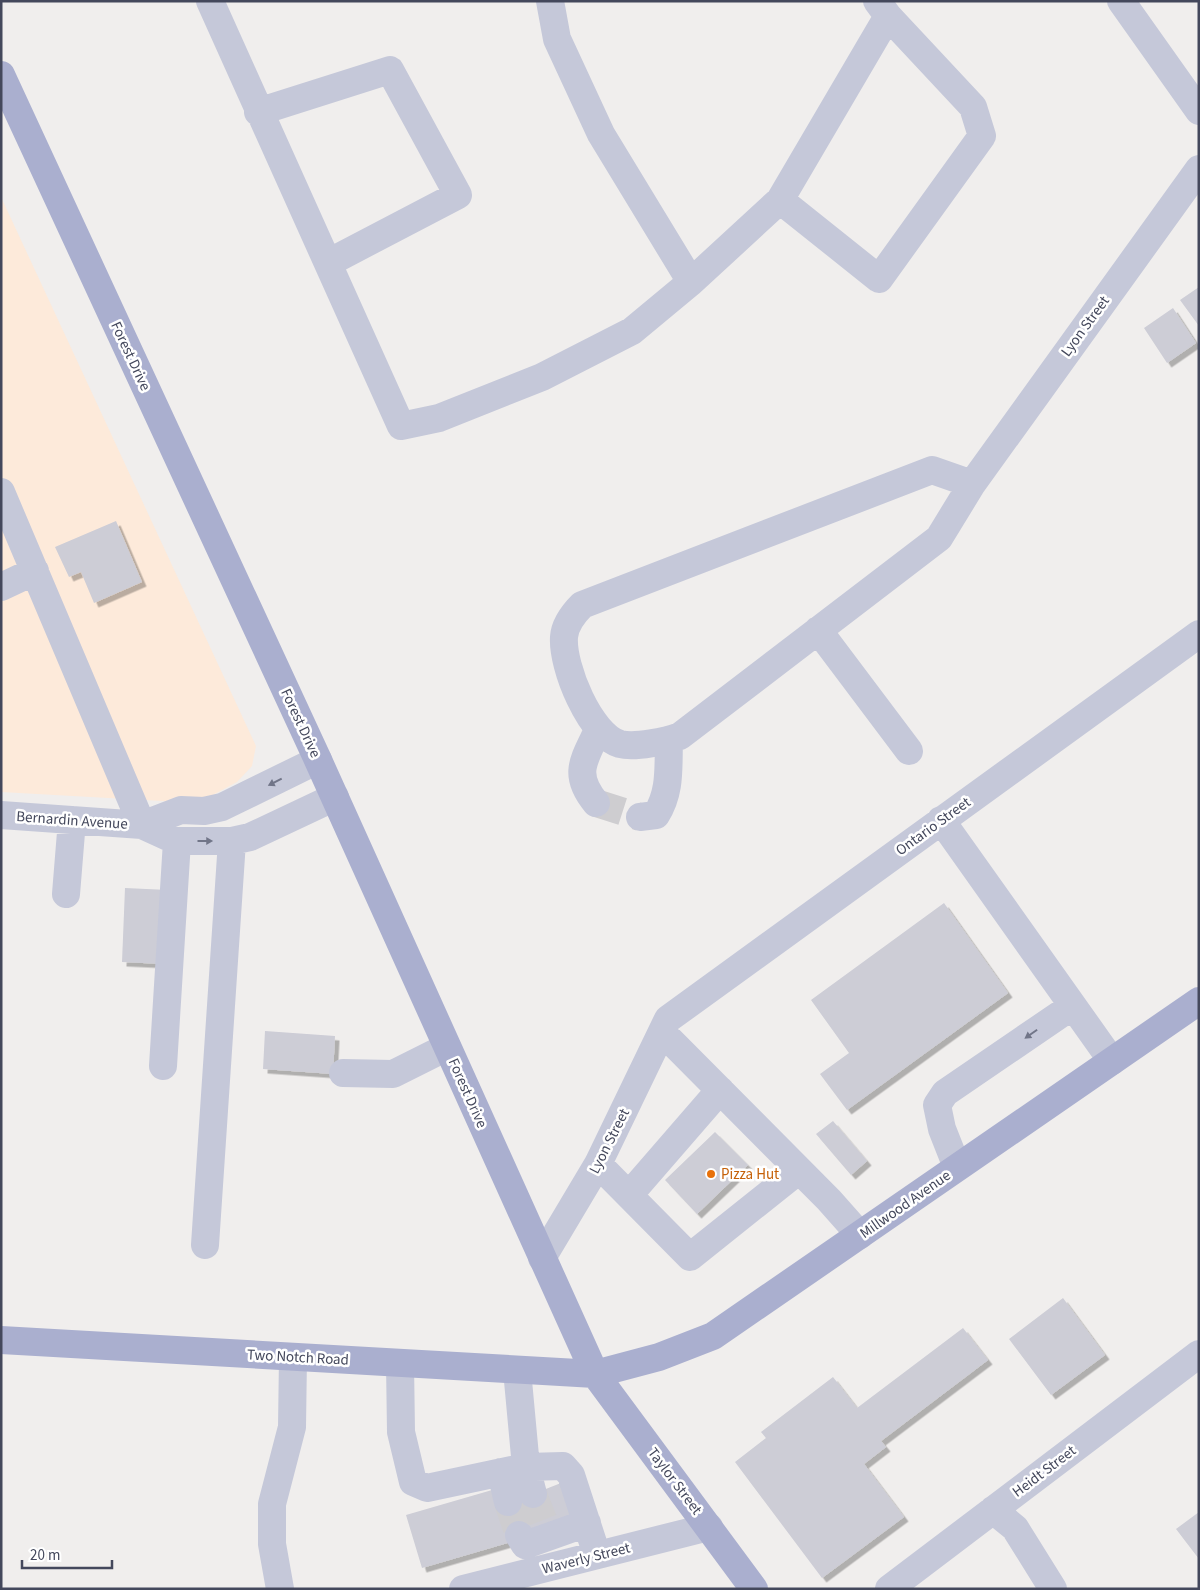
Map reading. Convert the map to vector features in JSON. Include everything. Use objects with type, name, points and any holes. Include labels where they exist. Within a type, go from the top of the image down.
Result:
[{"type":"main road","name":"Forest Drive","points":[[1,75],[335,797],[595,1374]]},
{"type":"main road","name":"Millwood Avenue","points":[[595,1374],[659,1357],[713,1336],[1199,1001]]},
{"type":"main road","name":"Two Notch Road","points":[[1,1340],[595,1374]]},
{"type":"main road","name":"Taylor Street","points":[[595,1374],[754,1589]]},
{"type":"street","points":[[210,1],[258,112],[401,426],[439,418],[542,377],[632,331],[691,282],[780,200],[882,9],[973,107],[982,136],[879,280],[780,200]]},
{"type":"street","points":[[550,1],[557,39],[601,134],[691,282]]},
{"type":"street","points":[[1121,1],[1199,111]]},
{"type":"street","points":[[258,112],[390,70],[458,195],[328,263]]},
{"type":"street","name":"Lyon Street","points":[[669,741],[680,736],[939,538],[972,484],[1199,169]]},
{"type":"street","points":[[640,817],[656,815],[662,804],[668,787],[669,741],[620,744],[598,730],[583,705],[570,676],[564,637],[570,618],[582,605],[932,470],[972,484]]},
{"type":"street","points":[[1,492],[142,825]]},
{"type":"street","points":[[1,587],[35,571]]},
{"type":"street","points":[[818,630],[909,751]]},
{"type":"street","name":"Ontario Street","points":[[665,1025],[941,820],[1199,634]]},
{"type":"street","points":[[596,803],[586,790],[581,766],[598,730]]},
{"type":"street","name":"Bernardin Avenue","points":[[142,825],[182,810],[204,811],[222,807],[318,760]]},
{"type":"street","name":"Bernardin Avenue","points":[[1,815],[142,825],[177,841],[232,841],[250,836],[335,797]]},
{"type":"street","points":[[66,894],[72,820]]},
{"type":"street","points":[[941,820],[1071,1006],[1112,1061]]},
{"type":"street","points":[[163,1066],[177,841]]},
{"type":"street","points":[[205,1245],[232,841]]},
{"type":"street","points":[[957,1167],[942,1129],[937,1106],[945,1093],[1071,1006]]},
{"type":"street","points":[[665,1025],[720,1090],[860,1235]]},
{"type":"street","name":"Lyon Street","points":[[542,1258],[598,1164],[665,1025]]},
{"type":"street","points":[[343,1072],[393,1074],[447,1047]]},
{"type":"street","points":[[629,1195],[720,1090]]},
{"type":"street","points":[[598,1164],[690,1257],[799,1170]]},
{"type":"street","name":"Heidt Street","points":[[889,1589],[1199,1354]]},
{"type":"street","points":[[280,1589],[272,1544],[272,1504],[292,1427],[293,1357]]},
{"type":"street","points":[[400,1363],[401,1432],[413,1482],[427,1488],[514,1470],[563,1466],[571,1475],[597,1555]]},
{"type":"street","points":[[517,1370],[514,1470],[520,1498]]},
{"type":"street","points":[[993,1510],[1015,1528],[1053,1589]]},
{"type":"street","points":[[532,1572],[535,1535],[587,1523]]},
{"type":"street","name":"Waverly Street","points":[[463,1589],[709,1527]]},
{"type":"shaded area","points":[[1,197],[256,746],[252,766],[237,782],[198,803],[1,792]]},
{"type":"building","points":[[1199,287],[1199,326],[1180,300]]},
{"type":"building","points":[[1173,308],[1196,343],[1167,363],[1144,328]]},
{"type":"building","points":[[116,521],[142,582],[94,603],[81,572],[69,577],[55,547]]},
{"type":"building","points":[[125,888],[168,890],[164,964],[122,962]]},
{"type":"building","points":[[944,903],[1008,993],[847,1110],[820,1074],[849,1053],[811,1000]]},
{"type":"building","points":[[265,1031],[335,1036],[333,1074],[263,1069]]},
{"type":"building","points":[[833,1121],[867,1161],[851,1175],[816,1134]]},
{"type":"building","points":[[715,1132],[748,1165],[697,1214],[665,1180]]},
{"type":"building","points":[[1063,1298],[1105,1355],[1051,1395],[1009,1339]]},
{"type":"building","points":[[963,1328],[988,1360],[881,1441],[886,1447],[864,1464],[904,1517],[822,1578],[735,1462],[766,1438],[761,1432],[833,1377],[857,1408]]},
{"type":"building","points":[[561,1483],[571,1514],[514,1541],[422,1568],[406,1515],[499,1488],[533,1494]]},
{"type":"building","points":[[1199,1512],[1199,1559],[1176,1529]]},
{"type":"tunnel","points":[[596,803],[640,817]]},
{"type":"tunnel","points":[[533,1494],[545,1525]]},
{"type":"tunnel","points":[[508,1502],[519,1535]]},
{"type":"place","name":"Pizza Hut","points":[[711,1174]]}]
